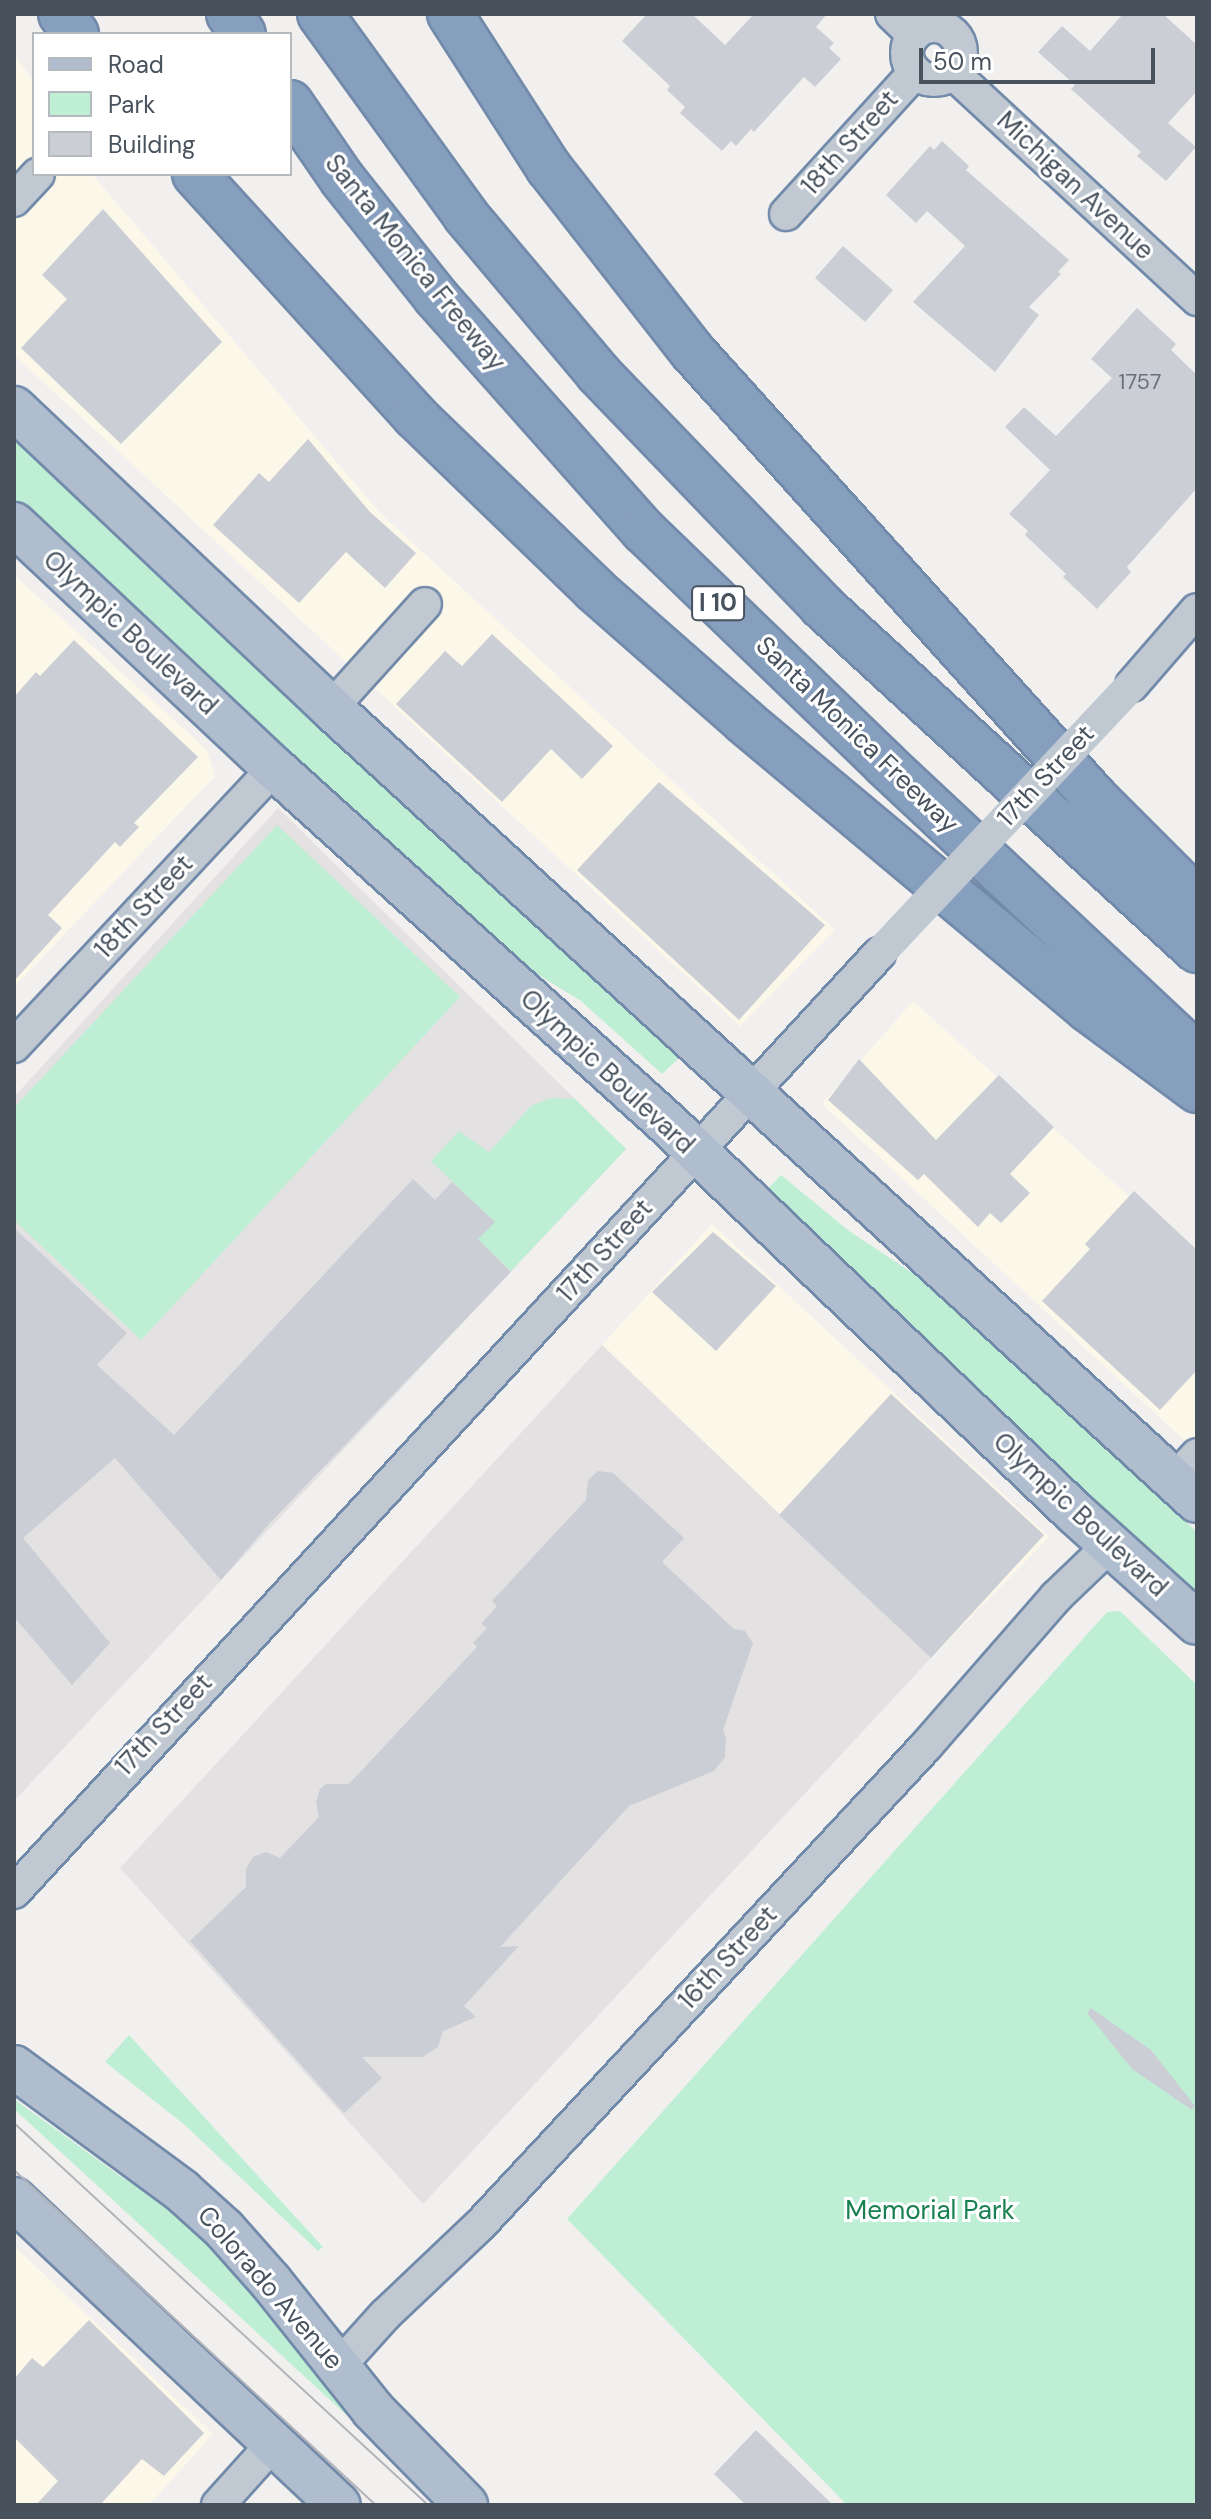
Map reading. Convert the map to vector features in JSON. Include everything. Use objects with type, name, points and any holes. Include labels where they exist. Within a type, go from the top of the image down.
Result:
[{"type":"highway","points":[[61,14],[74,32]]},
{"type":"highway","points":[[229,14],[242,32]]},
{"type":"highway","name":"I 10","points":[[320,14],[466,216],[598,373],[822,606],[1197,950]]},
{"type":"highway","points":[[450,14],[549,168],[692,351],[1096,799],[1197,900]]},
{"type":"highway","name":"Santa Monica Freeway","points":[[292,106],[343,180],[436,297],[644,531],[885,764],[1197,1056]]},
{"type":"highway","points":[[197,176],[415,416],[595,590],[745,722],[1064,990],[1197,1090]]},
{"type":"main road","points":[[14,408],[331,708],[750,1091],[1189,1479]]},
{"type":"main road","name":"Olympic Boulevard","points":[[14,524],[274,768],[695,1152],[1197,1623]]},
{"type":"main road","name":"Colorado Avenue","points":[[14,2067],[182,2191],[261,2271],[373,2410],[466,2505]]},
{"type":"main road","points":[[14,2199],[339,2505]]},
{"type":"street","points":[[903,24],[947,28],[963,24],[962,58],[953,73],[937,81],[915,72],[907,52],[903,24]]},
{"type":"street","name":"18th Street","points":[[786,214],[915,72]]},
{"type":"street","name":"Michigan Avenue","points":[[953,73],[1197,299]]},
{"type":"street","points":[[14,200],[36,176]]},
{"type":"street","points":[[331,708],[425,604]]},
{"type":"street","name":"17th Street","points":[[14,1892],[750,1091],[1132,685],[1197,610]]},
{"type":"street","name":"18th Street","points":[[14,1046],[274,768]]},
{"type":"street","name":"16th Street","points":[[339,2366],[385,2315],[480,2225],[926,1746],[1056,1597],[1111,1544]]},
{"type":"street","points":[[218,2505],[272,2445]]},
{"type":"shaded area","points":[[14,53],[32,80],[32,176],[94,176],[380,513],[835,930],[740,1026],[14,355]]},
{"type":"shaded area","points":[[14,575],[207,750],[215,776],[14,987]]},
{"type":"shaded area","points":[[278,808],[626,1149],[14,1801],[14,1097]]},
{"type":"shaded area","points":[[913,1001],[1197,1258],[1197,1452],[822,1104]]},
{"type":"shaded area","points":[[712,1224],[1049,1537],[931,1658],[602,1345]]},
{"type":"shaded area","points":[[602,1345],[931,1658],[423,2204],[120,1868]]},
{"type":"shaded area","points":[[14,2246],[213,2434],[149,2505],[14,2505]]},
{"type":"green space","points":[[14,435],[603,981],[678,1055],[678,1059],[662,1074],[581,1001],[506,955],[14,499]]},
{"type":"green space","points":[[277,825],[460,997],[141,1340],[14,1220],[14,1108]]},
{"type":"green space","points":[[551,1098],[575,1099],[626,1149],[511,1271],[478,1239],[494,1222],[431,1161],[459,1131],[489,1152],[531,1106]]},
{"type":"green space","points":[[781,1175],[849,1231],[934,1287],[1197,1532],[1197,1596],[821,1248],[767,1190]]},
{"type":"green space","name":"Memorial Park","points":[[1120,1611],[1197,1685],[1197,2505],[847,2505],[567,2219],[1107,1612]]},
{"type":"green space","points":[[129,2035],[323,2247],[318,2251],[186,2126],[105,2062]]},
{"type":"green space","points":[[14,2099],[120,2176],[178,2210],[229,2261],[359,2420],[354,2422],[14,2109]]},
{"type":"building","points":[[647,14],[692,14],[725,45],[754,14],[827,14],[816,27],[834,43],[829,48],[841,59],[815,87],[804,77],[754,132],[751,129],[736,146],[731,141],[722,151],[680,113],[685,107],[667,90],[670,86],[622,41]]},
{"type":"building","points":[[1123,14],[1163,14],[1197,45],[1197,91],[1168,123],[1196,147],[1166,181],[1137,156],[1141,152],[1071,89],[1075,85],[1038,52],[1062,26],[1090,51]]},
{"type":"building","points":[[942,141],[969,166],[966,170],[1069,260],[1058,272],[1061,274],[1029,307],[1039,315],[995,372],[913,302],[965,246],[927,211],[916,223],[886,195],[930,146],[934,150]]},
{"type":"building","points":[[103,209],[222,342],[121,444],[21,348],[67,299],[42,275]]},
{"type":"building","points":[[843,246],[893,290],[865,322],[815,278]]},
{"type":"building","points":[[1137,308],[1176,344],[1171,350],[1197,375],[1197,488],[1127,567],[1131,572],[1097,609],[1063,577],[1066,574],[1025,535],[1028,531],[1009,514],[1050,470],[1005,427],[1024,407],[1056,436],[1112,378],[1091,359]]},
{"type":"building","points":[[308,439],[370,512],[416,553],[385,588],[346,552],[299,603],[213,525],[259,473],[269,482]]},
{"type":"building","points":[[492,634],[613,746],[582,779],[551,749],[502,802],[396,704],[445,651],[462,666]]},
{"type":"building","points":[[74,640],[198,757],[134,823],[139,827],[120,847],[115,842],[48,915],[62,928],[14,981],[14,697],[36,672],[40,676]]},
{"type":"building","points":[[659,782],[825,925],[739,1020],[577,870]]},
{"type":"building","points":[[859,1059],[936,1140],[999,1075],[1054,1127],[1010,1174],[1030,1193],[1001,1223],[990,1213],[978,1227],[924,1174],[918,1180],[828,1100]]},
{"type":"building","points":[[413,1179],[435,1200],[452,1182],[495,1222],[478,1239],[511,1272],[269,1524],[221,1580],[115,1458],[23,1538],[110,1643],[72,1685],[14,1617],[14,1228],[127,1333],[97,1365],[174,1435]]},
{"type":"building","points":[[1134,1191],[1197,1250],[1197,1370],[1160,1410],[1042,1301],[1090,1249],[1085,1244]]},
{"type":"building","points":[[713,1232],[776,1286],[716,1351],[652,1292]]},
{"type":"building","points":[[891,1394],[1044,1535],[931,1658],[779,1515]]},
{"type":"building","points":[[598,1471],[613,1473],[684,1538],[662,1562],[734,1629],[745,1631],[753,1643],[723,1730],[726,1738],[725,1757],[714,1771],[629,1806],[500,1947],[519,1946],[464,2006],[476,2017],[443,2031],[438,2047],[423,2057],[362,2057],[382,2078],[344,2113],[190,1941],[246,1887],[246,1869],[253,1857],[266,1852],[280,1858],[319,1817],[316,1802],[320,1789],[326,1784],[349,1784],[477,1647],[473,1643],[487,1628],[481,1624],[497,1606],[492,1601],[586,1500],[588,1480]]},
{"type":"building","points":[[1091,2008],[1151,2050],[1195,2106],[1192,2110],[1132,2069],[1087,2013]]},
{"type":"building","points":[[89,2320],[204,2433],[164,2476],[142,2459],[100,2505],[36,2505],[58,2481],[14,2437],[14,2379],[32,2358],[43,2367]]},
{"type":"building","points":[[756,2430],[833,2505],[746,2505],[714,2474]]},
{"type":"tram line","points":[[14,2123],[428,2505]]},
{"type":"tram line","points":[[14,2170],[376,2505]]}]
